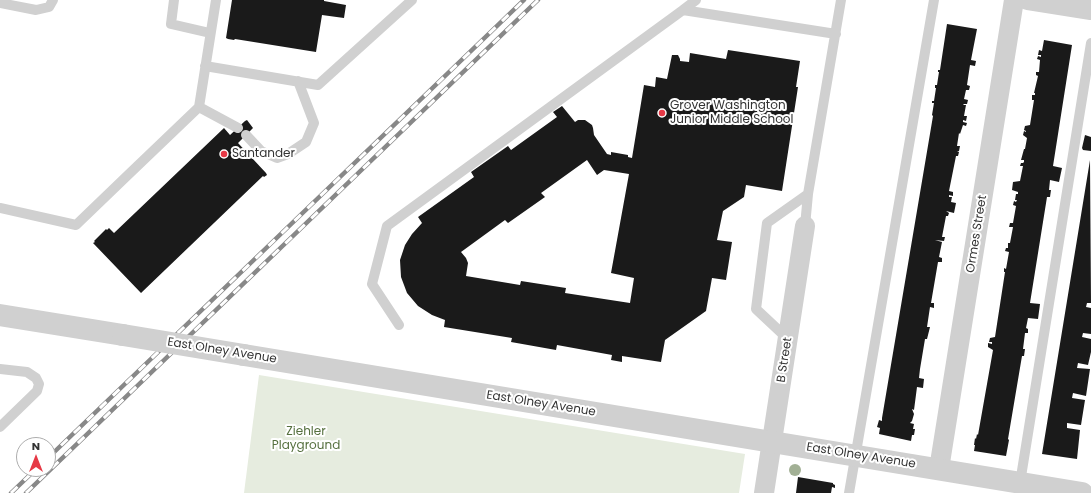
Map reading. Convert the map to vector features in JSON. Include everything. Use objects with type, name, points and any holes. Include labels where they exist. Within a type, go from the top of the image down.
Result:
[{"type":"street","name":"Ormes Street","points":[[939,469],[1014,0]]},
{"type":"street","points":[[1028,0],[1091,10]]},
{"type":"street","name":"B Street","points":[[764,493],[805,226]]},
{"type":"street","name":"East Olney Avenue","points":[[0,315],[1082,493]]},
{"type":"lane","points":[[0,3],[36,10],[49,7],[53,0]]},
{"type":"lane","points":[[174,0],[171,24],[210,33]]},
{"type":"lane","points":[[0,208],[76,225],[198,107],[216,0]]},
{"type":"lane","points":[[205,66],[318,85],[412,0]]},
{"type":"lane","points":[[399,325],[372,284],[387,226],[696,0]]},
{"type":"lane","points":[[805,226],[808,194],[841,0]]},
{"type":"lane","points":[[850,493],[855,455],[934,0]]},
{"type":"lane","points":[[683,10],[836,34]]},
{"type":"lane","points":[[1020,483],[1091,43]]},
{"type":"lane","points":[[246,135],[262,151],[277,158],[288,154],[306,142],[314,123],[298,81]]},
{"type":"lane","points":[[198,107],[238,128]]},
{"type":"lane","points":[[788,339],[756,309],[767,222],[808,194]]},
{"type":"lane","points":[[0,369],[28,372],[36,378],[39,384],[37,391],[0,427]]},
{"type":"green space","name":"Ziehler Playground","points":[[259,375],[745,454],[739,493],[244,493]]},
{"type":"building","points":[[232,0],[324,0],[346,5],[344,18],[322,15],[316,52],[226,38]]},
{"type":"building","points":[[947,24],[977,29],[971,60],[976,61],[975,66],[970,65],[967,85],[970,86],[969,90],[966,90],[964,99],[968,100],[967,104],[963,105],[966,105],[964,116],[967,116],[966,121],[963,120],[963,122],[967,123],[966,126],[963,125],[960,134],[959,133],[957,146],[960,146],[959,151],[957,151],[959,152],[958,156],[956,156],[949,191],[953,192],[953,196],[949,195],[949,197],[952,197],[951,202],[956,203],[954,213],[946,211],[949,213],[948,216],[946,216],[942,237],[945,237],[944,241],[935,240],[942,242],[939,257],[942,258],[942,262],[938,262],[931,303],[934,303],[934,308],[930,307],[927,327],[930,327],[927,339],[925,339],[920,369],[919,378],[924,379],[923,388],[917,387],[914,410],[912,409],[914,414],[910,423],[914,424],[913,429],[915,429],[911,441],[879,434],[880,428],[877,427],[879,420],[882,421],[933,116],[934,103],[932,103],[932,101],[934,101],[935,85],[937,85],[938,70],[940,70]]},
{"type":"building","points":[[1044,40],[1072,45],[1053,166],[1062,168],[1059,182],[1050,180],[1050,197],[1047,197],[1030,303],[1040,304],[1038,319],[1028,318],[1026,328],[1028,329],[1028,333],[1025,333],[1023,349],[1025,349],[1024,356],[1022,356],[1006,456],[974,451],[974,445],[975,438],[976,439],[977,434],[978,435],[993,350],[988,347],[988,343],[992,344],[992,342],[989,342],[990,338],[995,337],[1005,272],[1004,268],[1006,269],[1009,252],[1005,251],[1006,248],[1008,248],[1008,243],[1010,243],[1013,227],[1009,227],[1010,223],[1013,223],[1016,206],[1013,205],[1014,201],[1016,202],[1017,200],[1015,200],[1016,194],[1018,194],[1018,192],[1012,190],[1013,182],[1020,181],[1023,166],[1020,166],[1021,163],[1024,162],[1024,160],[1021,160],[1027,138],[1023,135],[1024,131],[1026,132],[1024,130],[1025,126],[1030,125],[1034,100],[1032,100],[1032,95],[1035,95],[1034,93],[1038,76],[1036,75],[1036,72],[1039,72],[1040,60],[1037,59],[1038,56],[1041,57],[1041,55],[1038,55],[1039,50],[1042,51]]},
{"type":"building","points":[[728,50],[800,61],[796,87],[798,87],[782,191],[746,185],[744,197],[723,211],[717,240],[732,242],[726,280],[712,278],[706,311],[665,340],[661,362],[622,356],[622,362],[611,360],[612,355],[557,345],[556,350],[511,342],[512,338],[444,327],[445,320],[432,315],[418,306],[407,293],[401,277],[400,260],[405,245],[422,223],[418,217],[474,177],[471,172],[508,146],[511,150],[557,117],[553,112],[562,106],[575,122],[578,120],[585,120],[592,125],[594,135],[607,154],[611,155],[611,152],[628,155],[628,157],[632,158],[644,85],[655,87],[656,77],[667,79],[672,55],[678,55],[680,61],[689,62],[690,53],[726,59]],"holes":[[[587,160],[597,175],[604,170],[629,174],[611,273],[634,278],[630,303],[565,293],[566,288],[521,281],[520,285],[466,276],[468,263],[461,252],[505,220],[508,223],[545,197],[541,193]]]},
{"type":"building","points":[[247,120],[253,128],[238,143],[267,175],[264,177],[263,176],[141,293],[93,243],[95,242],[94,241],[106,229],[107,230],[109,228],[114,233],[224,128],[230,135]]},
{"type":"building","points":[[1085,135],[1091,137],[1091,151],[1083,150],[1082,148]]},
{"type":"building","points":[[1090,160],[1091,303],[1087,303],[1086,307],[1091,308],[1091,334],[1083,333],[1082,337],[1091,339],[1091,352],[1088,365],[1078,363],[1077,368],[1090,369],[1086,396],[1073,393],[1072,398],[1085,400],[1081,425],[1067,423],[1067,428],[1080,430],[1077,459],[1042,454]]},
{"type":"building","points":[[798,477],[833,483],[835,488],[832,487],[831,493],[796,493]]},
{"type":"railway","points":[[56,450],[524,0]]},
{"type":"railway","points":[[26,493],[538,0]]},
{"type":"railway","points":[[11,493],[28,477]]},
{"type":"place","name":"Grover Washington Junior Middle School","points":[[662,113]]},
{"type":"place","name":"Santander","points":[[224,154]]}]
